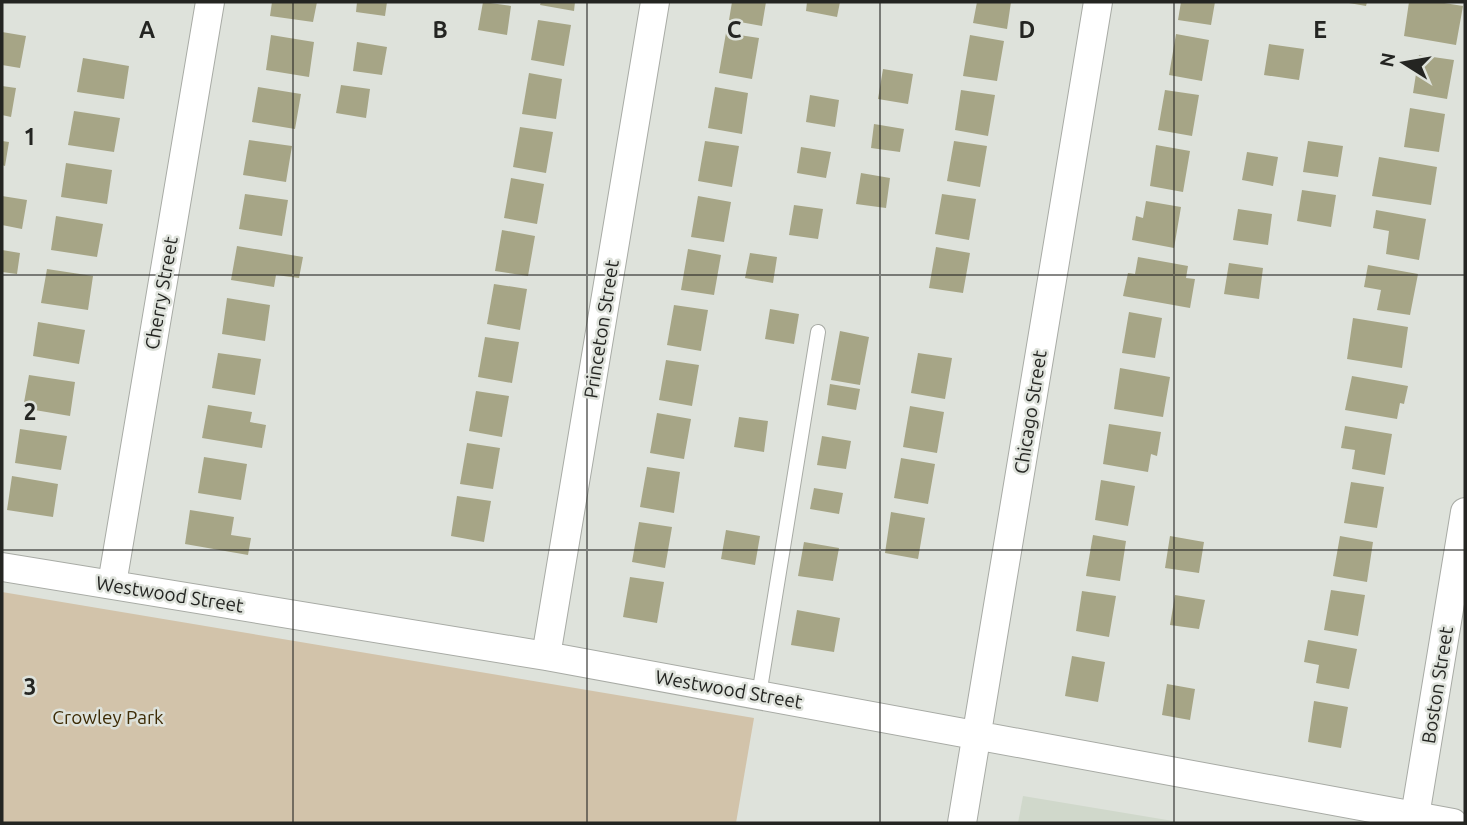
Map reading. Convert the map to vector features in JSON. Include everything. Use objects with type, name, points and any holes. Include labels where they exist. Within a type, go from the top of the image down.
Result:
[{"type":"street","name":"Cherry Street","points":[[112,584],[210,2]]},
{"type":"street","name":"Princeton Street","points":[[546,656],[655,2]]},
{"type":"street","name":"Chicago Street","points":[[962,823],[1098,2]]},
{"type":"street","name":"Boston Street","points":[[1415,816],[1465,512]]},
{"type":"street","name":"Westwood Street","points":[[2,566],[546,656],[1453,823]]},
{"type":"lane","points":[[759,695],[818,332]]},
{"type":"shaded area","points":[[1023,796],[1185,823],[1018,823]]},
{"type":"green space","name":"Crowley Park","points":[[2,592],[754,718],[736,823],[2,823]]},
{"type":"building","points":[[272,2],[317,2],[313,22],[270,16]]},
{"type":"building","points":[[357,2],[387,2],[385,16],[356,12]]},
{"type":"building","points":[[483,2],[511,6],[507,35],[478,30]]},
{"type":"building","points":[[541,2],[575,2],[574,11],[540,5]]},
{"type":"building","points":[[732,2],[766,2],[762,26],[729,20]]},
{"type":"building","points":[[807,2],[840,2],[837,17],[806,11]]},
{"type":"building","points":[[977,2],[1011,2],[1007,29],[973,23]]},
{"type":"building","points":[[1181,2],[1215,2],[1211,25],[1178,20]]},
{"type":"building","points":[[1349,2],[1367,2],[1366,6]]},
{"type":"building","points":[[1409,2],[1438,2],[1463,6],[1456,45],[1404,36]]},
{"type":"building","points":[[538,20],[571,25],[564,66],[531,60]]},
{"type":"building","points":[[2,32],[26,36],[20,68],[2,65]]},
{"type":"building","points":[[726,33],[759,38],[752,79],[719,73]]},
{"type":"building","points":[[1176,34],[1209,40],[1202,81],[1169,75]]},
{"type":"building","points":[[271,35],[314,42],[309,77],[266,70]]},
{"type":"building","points":[[970,35],[1004,41],[997,81],[963,76]]},
{"type":"building","points":[[357,42],[387,47],[382,75],[353,71]]},
{"type":"building","points":[[1269,44],[1304,49],[1299,80],[1264,75]]},
{"type":"building","points":[[1419,55],[1454,60],[1447,99],[1413,93]]},
{"type":"building","points":[[83,58],[129,66],[124,99],[77,92]]},
{"type":"building","points":[[883,69],[913,74],[908,104],[878,99]]},
{"type":"building","points":[[529,73],[562,79],[556,119],[522,114]]},
{"type":"building","points":[[341,85],[370,89],[366,118],[336,113]]},
{"type":"building","points":[[2,86],[16,88],[11,117],[2,115]]},
{"type":"building","points":[[258,87],[301,94],[295,129],[252,122]]},
{"type":"building","points":[[715,87],[748,93],[742,134],[708,128]]},
{"type":"building","points":[[961,90],[995,95],[988,136],[955,130]]},
{"type":"building","points":[[1165,90],[1199,95],[1192,136],[1158,130]]},
{"type":"building","points":[[810,95],[839,100],[835,127],[806,122]]},
{"type":"building","points":[[1410,108],[1445,114],[1439,152],[1404,147]]},
{"type":"building","points":[[74,111],[120,118],[114,152],[68,145]]},
{"type":"building","points":[[874,124],[904,129],[900,152],[871,148]]},
{"type":"building","points":[[520,127],[553,132],[546,173],[513,167]]},
{"type":"building","points":[[249,140],[292,146],[286,182],[243,175]]},
{"type":"building","points":[[2,141],[9,142],[5,166],[2,165]]},
{"type":"building","points":[[705,141],[739,146],[732,187],[698,181]]},
{"type":"building","points":[[954,141],[987,146],[980,187],[947,181]]},
{"type":"building","points":[[1308,141],[1343,146],[1338,177],[1303,172]]},
{"type":"building","points":[[1156,145],[1190,151],[1183,192],[1150,186]]},
{"type":"building","points":[[801,147],[831,152],[826,178],[797,173]]},
{"type":"building","points":[[1247,152],[1278,157],[1273,186],[1242,180]]},
{"type":"building","points":[[1379,157],[1437,167],[1431,205],[1372,196]]},
{"type":"building","points":[[66,163],[112,170],[107,204],[61,197]]},
{"type":"building","points":[[861,173],[890,178],[886,208],[856,204]]},
{"type":"building","points":[[511,178],[544,184],[537,224],[504,218]]},
{"type":"building","points":[[1302,190],[1336,195],[1331,227],[1297,221]]},
{"type":"building","points":[[245,194],[288,200],[282,236],[239,229]]},
{"type":"building","points":[[942,194],[976,199],[969,240],[935,234]]},
{"type":"building","points":[[2,196],[27,200],[22,229],[2,225]]},
{"type":"building","points":[[698,196],[731,202],[724,242],[691,237]]},
{"type":"building","points":[[1146,201],[1181,207],[1174,248],[1132,240],[1136,216],[1143,218]]},
{"type":"building","points":[[794,205],[823,209],[818,239],[789,235]]},
{"type":"building","points":[[1238,209],[1272,214],[1268,245],[1233,240]]},
{"type":"building","points":[[1376,210],[1426,219],[1419,260],[1386,254],[1389,231],[1373,228]]},
{"type":"building","points":[[56,216],[103,224],[97,257],[51,250]]},
{"type":"building","points":[[502,230],[535,236],[528,276],[495,271]]},
{"type":"building","points":[[237,246],[303,257],[299,278],[276,275],[274,287],[231,280]]},
{"type":"building","points":[[936,247],[970,253],[963,293],[929,288]]},
{"type":"building","points":[[688,249],[721,255],[714,295],[681,290]]},
{"type":"building","points":[[2,250],[20,253],[17,274],[2,272]]},
{"type":"building","points":[[750,253],[777,257],[773,283],[745,278]]},
{"type":"building","points":[[1138,257],[1188,266],[1186,278],[1195,279],[1190,308],[1123,296],[1128,273],[1135,274]]},
{"type":"building","points":[[1229,263],[1263,268],[1259,299],[1224,294]]},
{"type":"building","points":[[1368,265],[1418,274],[1410,315],[1377,310],[1381,290],[1364,287]]},
{"type":"building","points":[[47,269],[93,276],[88,310],[41,303]]},
{"type":"building","points":[[494,284],[527,289],[520,330],[487,324]]},
{"type":"building","points":[[227,298],[270,305],[265,341],[222,334]]},
{"type":"building","points":[[674,305],[708,310],[701,351],[667,345]]},
{"type":"building","points":[[770,309],[799,314],[794,344],[765,339]]},
{"type":"building","points":[[1129,312],[1162,318],[1155,358],[1122,353]]},
{"type":"building","points":[[1353,318],[1408,327],[1402,368],[1347,359]]},
{"type":"building","points":[[38,322],[85,330],[79,364],[33,356]]},
{"type":"building","points":[[840,331],[869,337],[860,385],[831,380]]},
{"type":"building","points":[[485,337],[519,342],[512,383],[478,377]]},
{"type":"building","points":[[218,353],[261,359],[255,395],[212,388]]},
{"type":"building","points":[[918,353],[952,358],[945,399],[911,393]]},
{"type":"building","points":[[666,360],[699,365],[692,406],[659,400]]},
{"type":"building","points":[[1120,368],[1170,377],[1163,417],[1114,409]]},
{"type":"building","points":[[29,375],[75,382],[70,416],[23,408]]},
{"type":"building","points":[[1352,376],[1408,386],[1404,404],[1400,403],[1397,419],[1345,410]]},
{"type":"building","points":[[830,384],[860,389],[856,410],[827,405]]},
{"type":"building","points":[[476,391],[509,396],[502,437],[469,431]]},
{"type":"building","points":[[208,405],[252,412],[250,422],[266,425],[262,448],[202,438]]},
{"type":"building","points":[[910,406],[944,412],[937,453],[903,447]]},
{"type":"building","points":[[657,413],[691,419],[684,459],[650,453]]},
{"type":"building","points":[[739,417],[768,421],[764,452],[734,447]]},
{"type":"building","points":[[1109,424],[1161,432],[1157,456],[1151,454],[1148,472],[1103,464]]},
{"type":"building","points":[[1345,426],[1392,434],[1385,475],[1352,469],[1355,450],[1341,448]]},
{"type":"building","points":[[20,429],[67,436],[61,470],[15,463]]},
{"type":"building","points":[[822,436],[851,441],[846,469],[817,465]]},
{"type":"building","points":[[467,443],[500,448],[493,489],[460,484]]},
{"type":"building","points":[[204,457],[247,464],[241,500],[198,493]]},
{"type":"building","points":[[901,458],[935,464],[928,504],[894,498]]},
{"type":"building","points":[[647,467],[680,472],[674,513],[640,507]]},
{"type":"building","points":[[12,476],[58,484],[53,517],[7,510]]},
{"type":"building","points":[[1101,480],[1135,486],[1128,526],[1095,520]]},
{"type":"building","points":[[1351,482],[1384,487],[1377,528],[1344,523]]},
{"type":"building","points":[[814,488],[843,493],[839,514],[810,509]]},
{"type":"building","points":[[457,496],[491,501],[484,542],[451,536]]},
{"type":"building","points":[[190,510],[234,517],[231,535],[251,538],[248,555],[185,544]]},
{"type":"building","points":[[891,512],[925,518],[918,559],[885,553]]},
{"type":"building","points":[[639,522],[672,527],[665,568],[632,562]]},
{"type":"building","points":[[726,530],[760,536],[755,565],[721,559]]},
{"type":"building","points":[[1093,535],[1126,541],[1120,581],[1086,576]]},
{"type":"building","points":[[1170,536],[1204,542],[1199,573],[1165,568]]},
{"type":"building","points":[[1340,536],[1373,542],[1367,582],[1333,576]]},
{"type":"building","points":[[804,542],[839,548],[833,581],[798,576]]},
{"type":"building","points":[[630,577],[664,582],[657,623],[623,617]]},
{"type":"building","points":[[1331,590],[1365,595],[1358,636],[1324,630]]},
{"type":"building","points":[[1082,591],[1116,596],[1109,637],[1076,631]]},
{"type":"building","points":[[1175,595],[1205,600],[1199,629],[1170,625]]},
{"type":"building","points":[[797,610],[840,618],[834,652],[791,645]]},
{"type":"building","points":[[1308,640],[1357,649],[1349,689],[1316,683],[1319,665],[1304,662]]},
{"type":"building","points":[[1072,656],[1105,662],[1098,702],[1065,696]]},
{"type":"building","points":[[1167,684],[1195,689],[1190,720],[1162,715]]},
{"type":"building","points":[[1314,701],[1348,707],[1341,748],[1308,742]]}]
